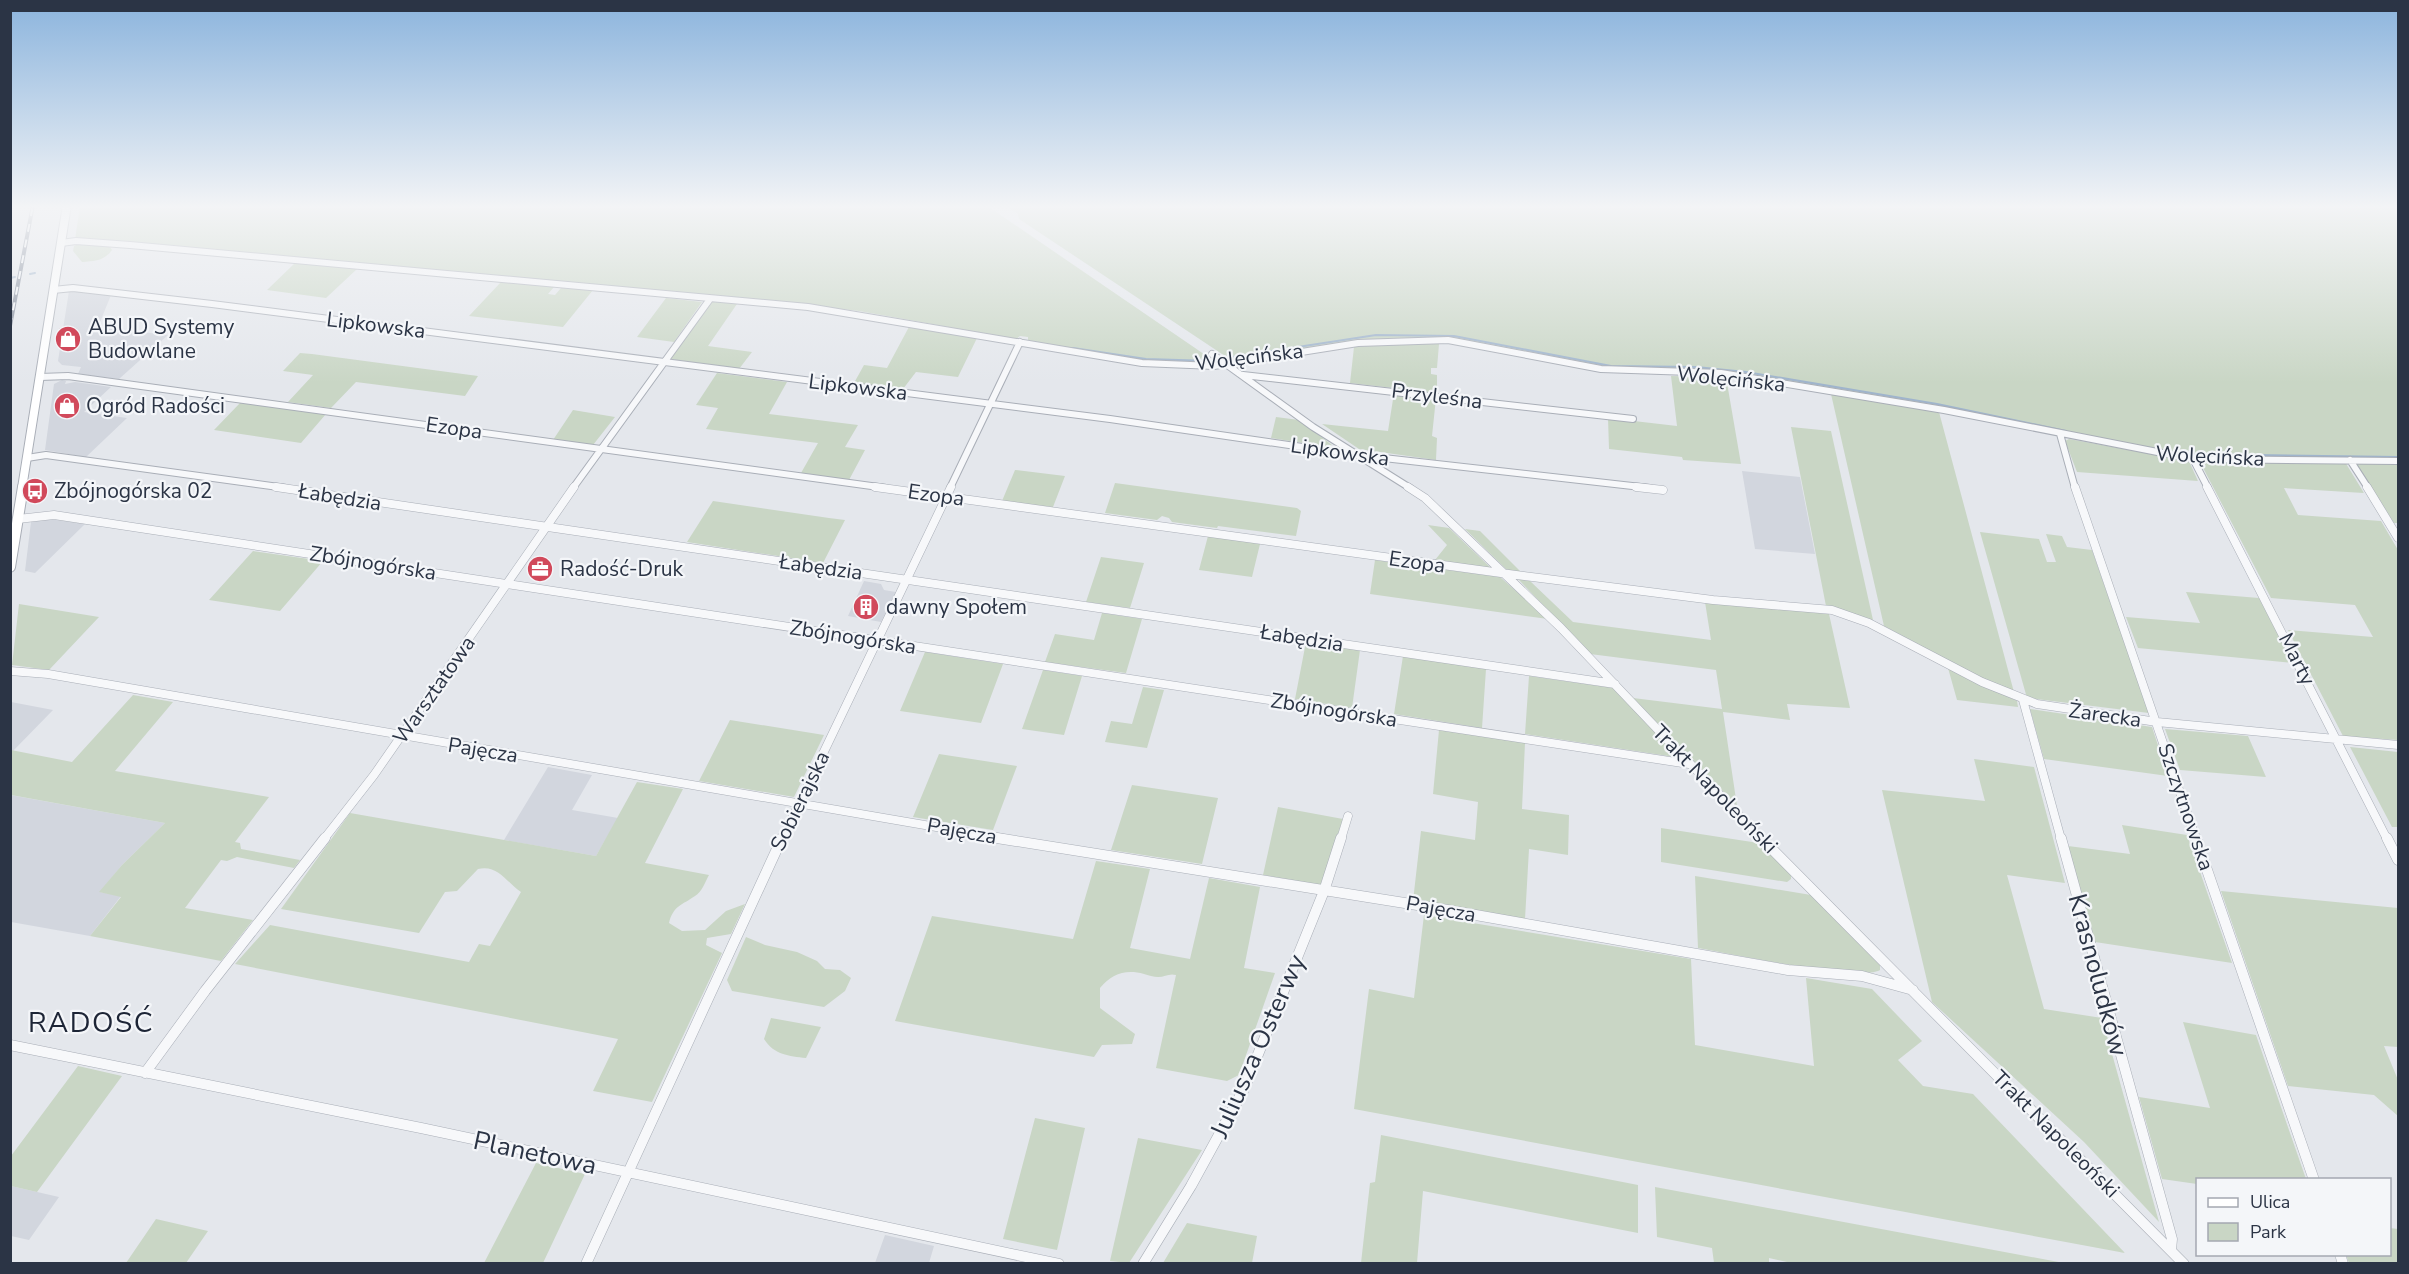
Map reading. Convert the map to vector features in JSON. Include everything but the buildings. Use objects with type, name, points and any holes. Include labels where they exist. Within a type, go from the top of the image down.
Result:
[{"type":"main road","points":[[10,567],[57,264]]},
{"type":"street","name":"Wolęcińska","points":[[339,264],[848,312],[1142,363],[1204,367],[1358,343],[1448,340],[1601,369],[1721,373],[1934,408],[2193,459],[2398,461]]},
{"type":"street","name":"Lipkowska","points":[[53,290],[73,288],[212,304],[1357,455],[1663,490]]},
{"type":"street","name":"Warsztatowa","points":[[145,1073],[205,991],[375,775],[545,527],[710,299]]},
{"type":"street","name":"Sobierajska","points":[[586,1263],[800,802],[948,497],[1020,342]]},
{"type":"street","name":"Trakt Napoleoński","points":[[1212,354],[1357,455],[1418,492],[1561,628],[1689,764],[2184,1263]]},
{"type":"street","name":"Przyleśna","points":[[1242,375],[1633,419]]},
{"type":"street","name":"Ezopa","points":[[39,376],[68,376],[1501,573],[1713,600],[1832,610]]},
{"type":"street","name":"Szczytnowska","points":[[2060,434],[2065,459],[2314,1178]]},
{"type":"street","name":"Łabędzia","points":[[27,458],[46,455],[1615,684]]},
{"type":"street","name":"Marty","points":[[2193,459],[2339,740],[2398,860]]},
{"type":"street","points":[[2350,460],[2398,538]]},
{"type":"street","name":"Zbójnogórska","points":[[18,519],[54,515],[1689,764]]},
{"type":"street","name":"Żarecka","points":[[1832,610],[1869,623],[1962,672],[2023,700],[2056,708],[2157,722],[2398,745]]},
{"type":"street","name":"Pajęcza","points":[[10,671],[48,674],[402,736],[1436,908],[1788,970],[1862,976],[1913,990]]},
{"type":"street","name":"Krasnoludków","points":[[2023,700],[2172,1239],[2172,1251]]},
{"type":"street","name":"Juliusza Osterwy","points":[[1143,1263],[1231,1117],[1324,891],[1348,816]]},
{"type":"street","name":"Planetowa","points":[[10,1045],[1059,1263]]},
{"type":"shaded area","points":[[69,291],[111,295],[98,327],[168,335],[119,379],[78,374],[81,367],[62,365],[58,361]]},
{"type":"shaded area","points":[[62,380],[66,381],[65,384],[75,382],[111,387],[84,412],[127,418],[86,457],[45,450],[54,384]]},
{"type":"shaded area","points":[[1742,471],[1800,477],[1815,554],[1755,549]]},
{"type":"shaded area","points":[[49,519],[85,524],[35,573],[25,571],[31,522]]},
{"type":"shaded area","points":[[864,581],[881,584],[884,590],[896,592],[881,622],[848,616]]},
{"type":"shaded area","points":[[11,702],[53,710],[13,751],[11,750]]},
{"type":"shaded area","points":[[548,767],[592,775],[572,810],[618,818],[596,856],[504,840]]},
{"type":"shaded area","points":[[10,795],[165,823],[122,865],[100,892],[121,896],[90,936],[11,922]]},
{"type":"shaded area","points":[[11,1186],[59,1197],[29,1240],[11,1236]]},
{"type":"shaded area","points":[[885,1235],[934,1246],[929,1263],[875,1263]]},
{"type":"green space","points":[[293,264],[357,269],[326,298],[267,290]]},
{"type":"green space","points":[[353,264],[1073,264],[1217,363],[1205,365],[1121,359],[1028,341],[1028,337],[1020,336],[1016,339],[859,311],[781,302]]},
{"type":"green space","points":[[1087,264],[2398,264],[2398,459],[2184,457],[1951,409],[1833,388],[1723,372],[1623,370],[1476,342],[1437,338],[1372,339],[1228,361],[1225,356]]},
{"type":"green space","points":[[501,282],[554,287],[548,294],[555,295],[561,288],[593,290],[563,327],[469,316]]},
{"type":"green space","points":[[666,298],[702,302],[674,342],[637,337]]},
{"type":"green space","points":[[712,301],[737,304],[708,346],[752,352],[739,369],[670,359]]},
{"type":"green space","points":[[910,325],[978,336],[958,377],[916,372],[903,389],[854,383],[864,365],[887,368]]},
{"type":"green space","points":[[1375,344],[1439,344],[1437,368],[1431,368],[1431,374],[1437,375],[1437,393],[1350,383],[1354,347]]},
{"type":"green space","points":[[300,353],[478,376],[465,396],[356,382],[331,408],[288,402],[313,375],[283,371]]},
{"type":"green space","points":[[717,373],[787,382],[769,414],[858,425],[845,447],[865,450],[849,480],[801,473],[818,443],[706,429],[718,408],[696,405]]},
{"type":"green space","points":[[1671,376],[1726,377],[1741,464],[1683,460],[1682,457],[1609,449],[1608,418],[1677,426]]},
{"type":"green space","points":[[1394,393],[1436,398],[1432,436],[1437,438],[1436,460],[1359,449],[1322,424],[1388,431]]},
{"type":"green space","points":[[1831,394],[1939,412],[2015,696],[1884,626]]},
{"type":"green space","points":[[240,403],[326,414],[301,443],[214,430]]},
{"type":"green space","points":[[573,410],[615,417],[593,445],[553,440]]},
{"type":"green space","points":[[1276,417],[1299,420],[1332,445],[1328,447],[1271,438]]},
{"type":"green space","points":[[1791,427],[1831,431],[1873,620],[1826,606]]},
{"type":"green space","points":[[2069,439],[2189,461],[2198,481],[2077,472],[2065,441]]},
{"type":"green space","points":[[2200,462],[2345,462],[2364,493],[2284,488],[2298,515],[2381,521],[2398,550],[2398,740],[2343,736],[2288,630],[2373,637],[2355,605],[2271,598]]},
{"type":"green space","points":[[2355,462],[2398,463],[2398,523],[2394,523]]},
{"type":"green space","points":[[1015,470],[1065,476],[1053,507],[1002,501]]},
{"type":"green space","points":[[1115,483],[1297,508],[1301,511],[1296,536],[1172,522],[1169,518],[1162,516],[1157,520],[1105,513]]},
{"type":"green space","points":[[713,501],[845,520],[823,563],[687,542]]},
{"type":"green space","points":[[1428,525],[1449,528],[1491,568],[1435,560],[1447,545]]},
{"type":"green space","points":[[1465,529],[1480,531],[1521,572],[1508,571]]},
{"type":"green space","points":[[1980,532],[2039,539],[2047,562],[2056,562],[2046,534],[2062,536],[2067,547],[2092,550],[2149,713],[2027,698]]},
{"type":"green space","points":[[1208,536],[1260,544],[1252,577],[1199,570]]},
{"type":"green space","points":[[253,551],[323,561],[280,611],[209,600]]},
{"type":"green space","points":[[1101,557],[1144,563],[1130,608],[1086,602]]},
{"type":"green space","points":[[1375,560],[1500,577],[1548,619],[1370,594]]},
{"type":"green space","points":[[1518,579],[1530,581],[1573,622],[1711,640],[1705,602],[1829,614],[1850,708],[1787,704],[1790,720],[1723,712],[1737,806],[1633,698],[1722,709],[1716,670],[1590,654]]},
{"type":"green space","points":[[2186,592],[2259,598],[2293,663],[2138,648],[2126,617],[2200,623]]},
{"type":"green space","points":[[19,604],[99,617],[49,670],[12,665]]},
{"type":"green space","points":[[1102,613],[1142,619],[1126,673],[1045,662],[1055,634],[1094,640]]},
{"type":"green space","points":[[1306,642],[1360,650],[1352,708],[1295,699]]},
{"type":"green space","points":[[925,652],[1003,664],[981,723],[900,711]]},
{"type":"green space","points":[[1403,656],[1486,669],[1482,728],[1394,714]]},
{"type":"green space","points":[[1948,668],[2017,701],[2018,707],[1957,700]]},
{"type":"green space","points":[[1043,670],[1082,676],[1064,735],[1022,729]]},
{"type":"green space","points":[[1529,676],[1614,688],[1681,758],[1525,734]]},
{"type":"green space","points":[[1143,687],[1164,690],[1147,748],[1105,742],[1111,721],[1132,724]]},
{"type":"green space","points":[[133,695],[173,702],[115,771],[269,797],[235,842],[240,843],[241,849],[300,860],[294,868],[237,857],[227,861],[221,860],[185,908],[253,920],[221,961],[90,936],[121,897],[99,892],[122,865],[165,823],[11,795],[11,750],[72,762]]},
{"type":"green space","points":[[2030,709],[2152,727],[2168,776],[2044,759]]},
{"type":"green space","points":[[730,720],[824,735],[794,797],[699,781]]},
{"type":"green space","points":[[2165,729],[2248,736],[2266,777],[2180,770]]},
{"type":"green space","points":[[1439,730],[1525,743],[1522,809],[1569,815],[1568,855],[1529,849],[1525,919],[1413,901],[1421,831],[1475,840],[1478,802],[1433,794]]},
{"type":"green space","points":[[2350,747],[2398,752],[2398,827],[2392,827]]},
{"type":"green space","points":[[939,754],[1017,766],[993,830],[913,817]]},
{"type":"green space","points":[[1974,759],[2034,767],[2065,883],[2007,875],[2044,1009],[2102,1018],[2159,1222],[2084,1142],[1932,1002],[1882,790],[1985,801]]},
{"type":"green space","points":[[637,782],[683,789],[645,863],[709,875],[697,894],[676,909],[669,923],[682,931],[705,930],[726,911],[745,904],[731,934],[707,938],[706,945],[722,953],[652,1102],[593,1091],[618,1039],[235,964],[270,925],[469,962],[479,944],[490,946],[521,892],[502,875],[491,869],[478,869],[457,891],[445,892],[419,933],[281,909],[350,813],[596,856]]},
{"type":"green space","points":[[1132,785],[1218,798],[1202,864],[1111,850]]},
{"type":"green space","points":[[1278,807],[1343,819],[1322,885],[1263,875]]},
{"type":"green space","points":[[2122,825],[2187,835],[2232,963],[2095,942],[2068,846],[2130,854]]},
{"type":"green space","points":[[1661,828],[1765,844],[1791,875],[1791,879],[1787,882],[1661,862]]},
{"type":"green space","points":[[1096,861],[1150,869],[1130,948],[1190,959],[1209,878],[1260,887],[1244,968],[1275,973],[1239,1075],[1227,1081],[1156,1068],[1176,975],[1158,977],[1131,972],[1119,974],[1100,988],[1100,1008],[1135,1034],[1132,1044],[1102,1045],[1094,1057],[895,1021],[932,916],[1073,939]]},
{"type":"green space","points":[[1695,876],[1811,895],[1880,964],[1880,970],[1868,973],[1822,970],[1698,948]]},
{"type":"green space","points":[[2221,891],[2398,908],[2398,1047],[2384,1046],[2398,1080],[2398,1116],[2374,1095],[2288,1086]]},
{"type":"green space","points":[[1424,915],[1691,959],[1695,1045],[1814,1066],[1806,978],[1872,989],[1922,1041],[1898,1060],[1923,1086],[1973,1094],[2125,1253],[1354,1109],[1369,989],[1414,998]]},
{"type":"green space","points":[[746,937],[765,945],[797,952],[817,961],[825,969],[840,970],[851,978],[845,991],[824,1007],[732,991],[727,980]]},
{"type":"green space","points":[[771,1018],[821,1027],[806,1058],[782,1054],[768,1044],[764,1039]]},
{"type":"green space","points":[[2183,1022],[2256,1035],[2306,1178],[2196,1178],[2196,1184],[2162,1179],[2139,1097],[2210,1108]]},
{"type":"green space","points":[[78,1066],[122,1076],[37,1192],[11,1186],[11,1156]]},
{"type":"green space","points":[[1035,1118],[1085,1128],[1057,1250],[1003,1239]]},
{"type":"green space","points":[[1381,1135],[1638,1185],[1638,1233],[1423,1191],[1417,1263],[1361,1263],[1370,1183],[1375,1182]]},
{"type":"green space","points":[[1138,1138],[1202,1150],[1129,1263],[1110,1261]]},
{"type":"green space","points":[[536,1163],[585,1174],[543,1263],[484,1263]]},
{"type":"green space","points":[[1655,1187],[2064,1263],[1796,1264],[1769,1258],[1769,1263],[1714,1263],[1712,1248],[1657,1237]]},
{"type":"green space","points":[[156,1219],[208,1231],[186,1263],[126,1263]]},
{"type":"green space","points":[[1187,1223],[1257,1236],[1252,1263],[1163,1263]]},
{"type":"green space","points":[[2391,1228],[2398,1229],[2398,1263],[2349,1263],[2346,1256],[2391,1256]]},
{"type":"waterway","points":[[30,274],[35,273]]},
{"type":"waterway","points":[[10,278],[15,277]]},
{"type":"waterway","points":[[1226,358],[1376,335],[1454,336],[1611,366],[1696,367],[1746,372],[1937,404],[2066,431]]},
{"type":"waterway","points":[[1073,348],[1146,359],[1211,361]]},
{"type":"waterway","points":[[2184,454],[2398,457]]},
{"type":"railway","points":[[10,326],[22,264]]},
{"type":"place","name":"ABUD Systemy Budowlane","points":[[68,339]]},
{"type":"place","name":"Ogród Radości","points":[[67,406]]},
{"type":"place","name":"Zbójnogórska 02","points":[[35,491]]},
{"type":"place","name":"Radość-Druk","points":[[540,569]]},
{"type":"place","name":"dawny Społem","points":[[866,607]]},
{"type":"district","name":"RADOŚĆ","points":[[91,1023]]}]
